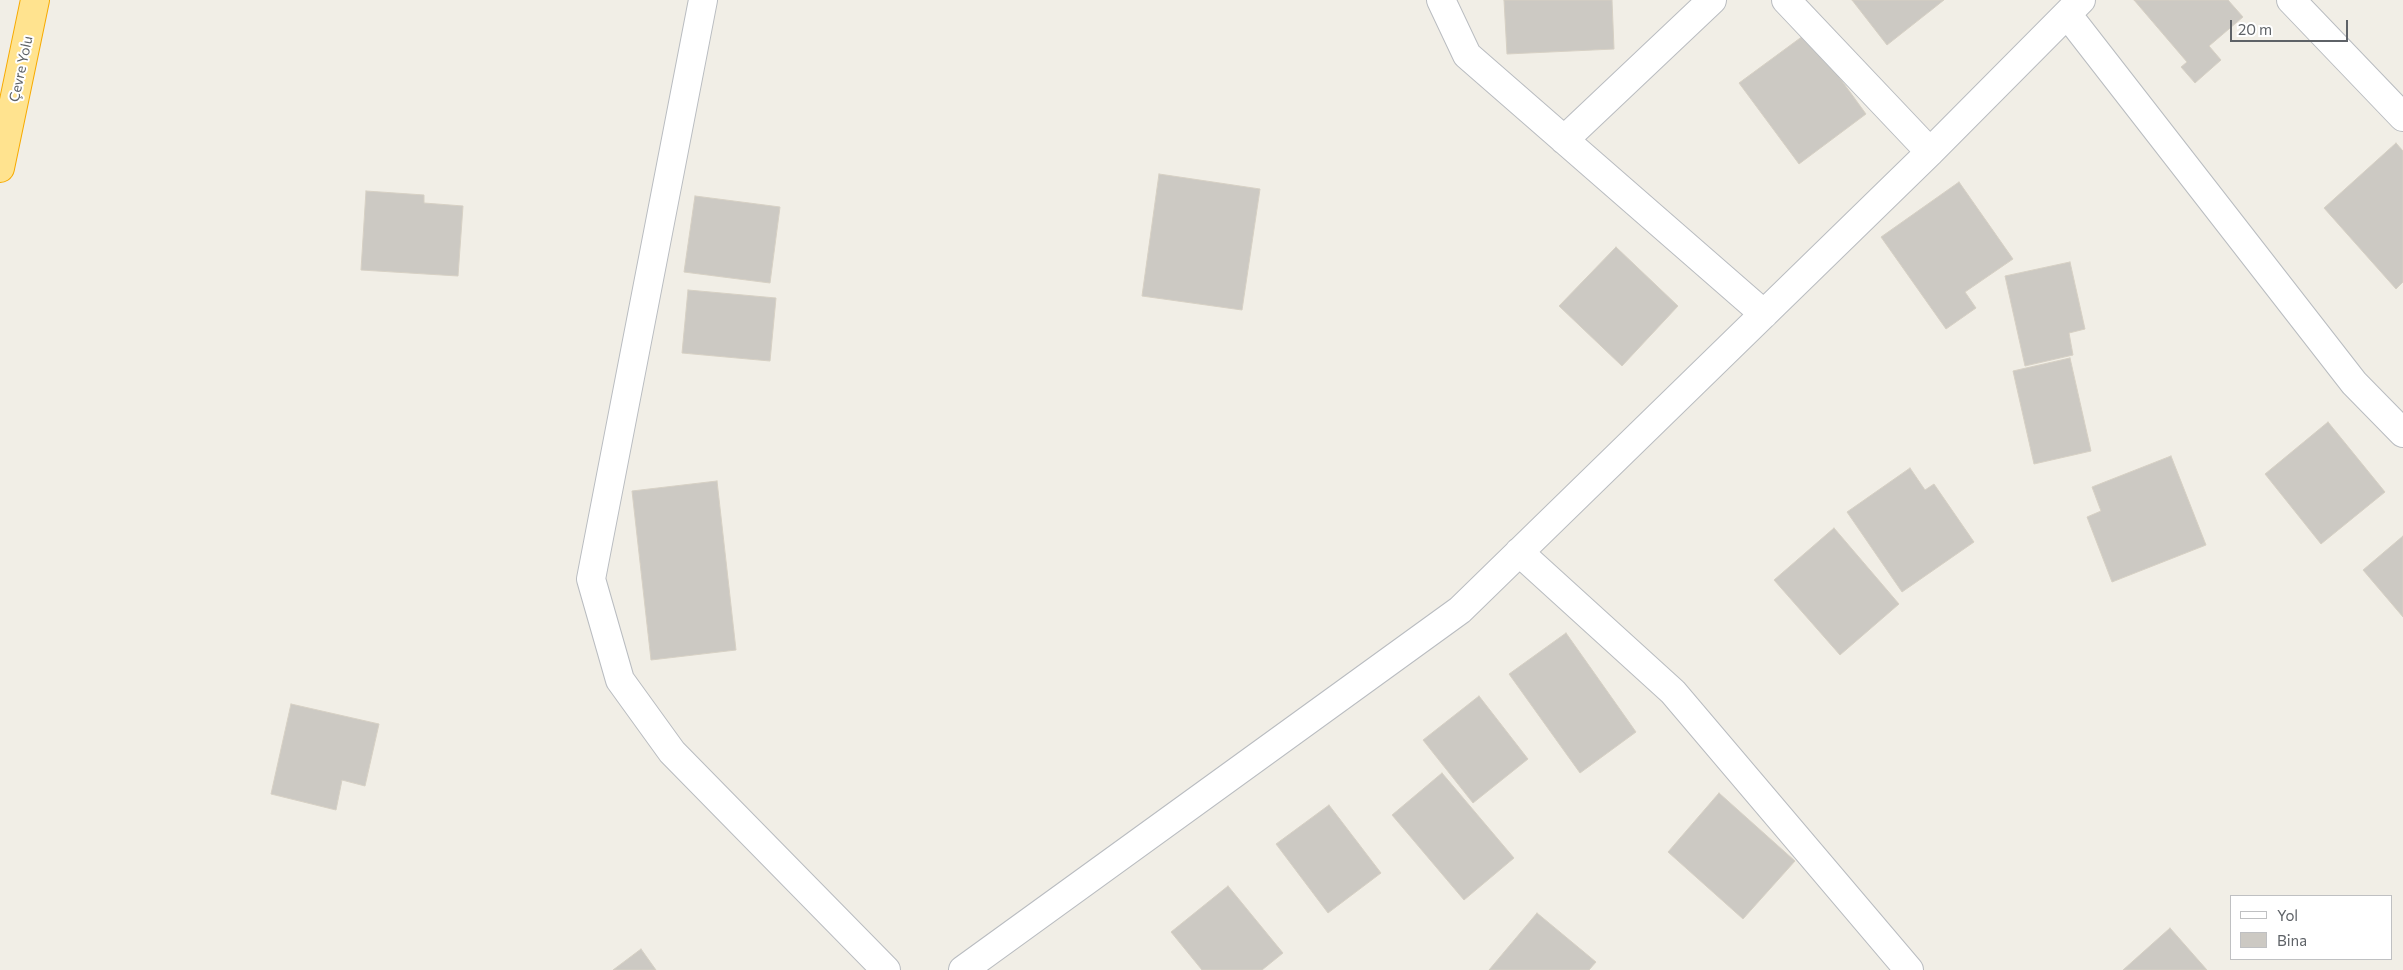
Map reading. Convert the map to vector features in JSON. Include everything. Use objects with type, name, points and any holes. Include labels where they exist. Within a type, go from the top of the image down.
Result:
[{"type":"highway","name":"Çevre Yolu","points":[[0,168],[35,0]]},
{"type":"street","points":[[703,0],[591,579],[620,680],[672,752],[886,970]]},
{"type":"street","points":[[1440,0],[1467,55],[1764,314]]},
{"type":"street","points":[[1564,140],[1712,0]]},
{"type":"street","points":[[1786,0],[1930,152]]},
{"type":"street","points":[[2291,0],[2400,109]]},
{"type":"street","points":[[963,970],[1460,610],[1930,152],[2074,7],[2354,382],[2403,433]]},
{"type":"street","points":[[1519,552],[1673,692],[1909,970]]},
{"type":"building","points":[[1504,0],[1612,0],[1614,49],[1507,54]]},
{"type":"building","points":[[1852,0],[1944,0],[1887,45]]},
{"type":"building","points":[[2134,0],[2228,0],[2243,17],[2209,46],[2221,60],[2195,83],[2181,67],[2187,62]]},
{"type":"building","points":[[1807,33],[1866,114],[1799,164],[1739,83]]},
{"type":"building","points":[[2396,143],[2403,151],[2403,282],[2396,289],[2324,208]]},
{"type":"building","points":[[1159,174],[1260,189],[1242,310],[1142,296]]},
{"type":"building","points":[[1959,182],[2013,259],[1965,292],[1976,308],[1946,329],[1881,237]]},
{"type":"building","points":[[366,191],[424,195],[424,203],[463,206],[458,276],[361,270]]},
{"type":"building","points":[[695,196],[780,207],[770,283],[684,272]]},
{"type":"building","points":[[1616,247],[1678,306],[1622,366],[1559,306]]},
{"type":"building","points":[[2070,262],[2085,329],[2069,333],[2073,355],[2025,366],[2005,276]]},
{"type":"building","points":[[688,290],[776,298],[770,361],[682,353]]},
{"type":"building","points":[[2070,358],[2091,451],[2034,464],[2013,371]]},
{"type":"building","points":[[2328,422],[2385,492],[2321,544],[2265,474]]},
{"type":"building","points":[[2171,456],[2206,545],[2112,582],[2087,517],[2101,511],[2092,487]]},
{"type":"building","points":[[1910,468],[1925,490],[1934,484],[1974,542],[1902,592],[1847,512]]},
{"type":"building","points":[[717,481],[736,650],[651,660],[632,491]]},
{"type":"building","points":[[1834,528],[1899,604],[1840,655],[1774,580]]},
{"type":"building","points":[[2403,536],[2403,617],[2363,570]]},
{"type":"building","points":[[1566,633],[1636,732],[1580,773],[1509,674]]},
{"type":"building","points":[[1479,696],[1528,759],[1473,803],[1423,740]]},
{"type":"building","points":[[291,704],[379,724],[365,786],[342,780],[336,810],[271,794]]},
{"type":"building","points":[[1442,773],[1514,858],[1464,900],[1392,815]]},
{"type":"building","points":[[1719,793],[1795,861],[1743,919],[1668,852]]},
{"type":"building","points":[[1329,805],[1381,873],[1328,913],[1276,844]]},
{"type":"building","points":[[1228,886],[1283,953],[1262,970],[1202,970],[1171,932]]},
{"type":"building","points":[[1537,913],[1596,962],[1589,970],[1489,970]]},
{"type":"building","points":[[2170,928],[2207,970],[2123,970]]},
{"type":"building","points":[[641,949],[656,970],[613,970]]}]
